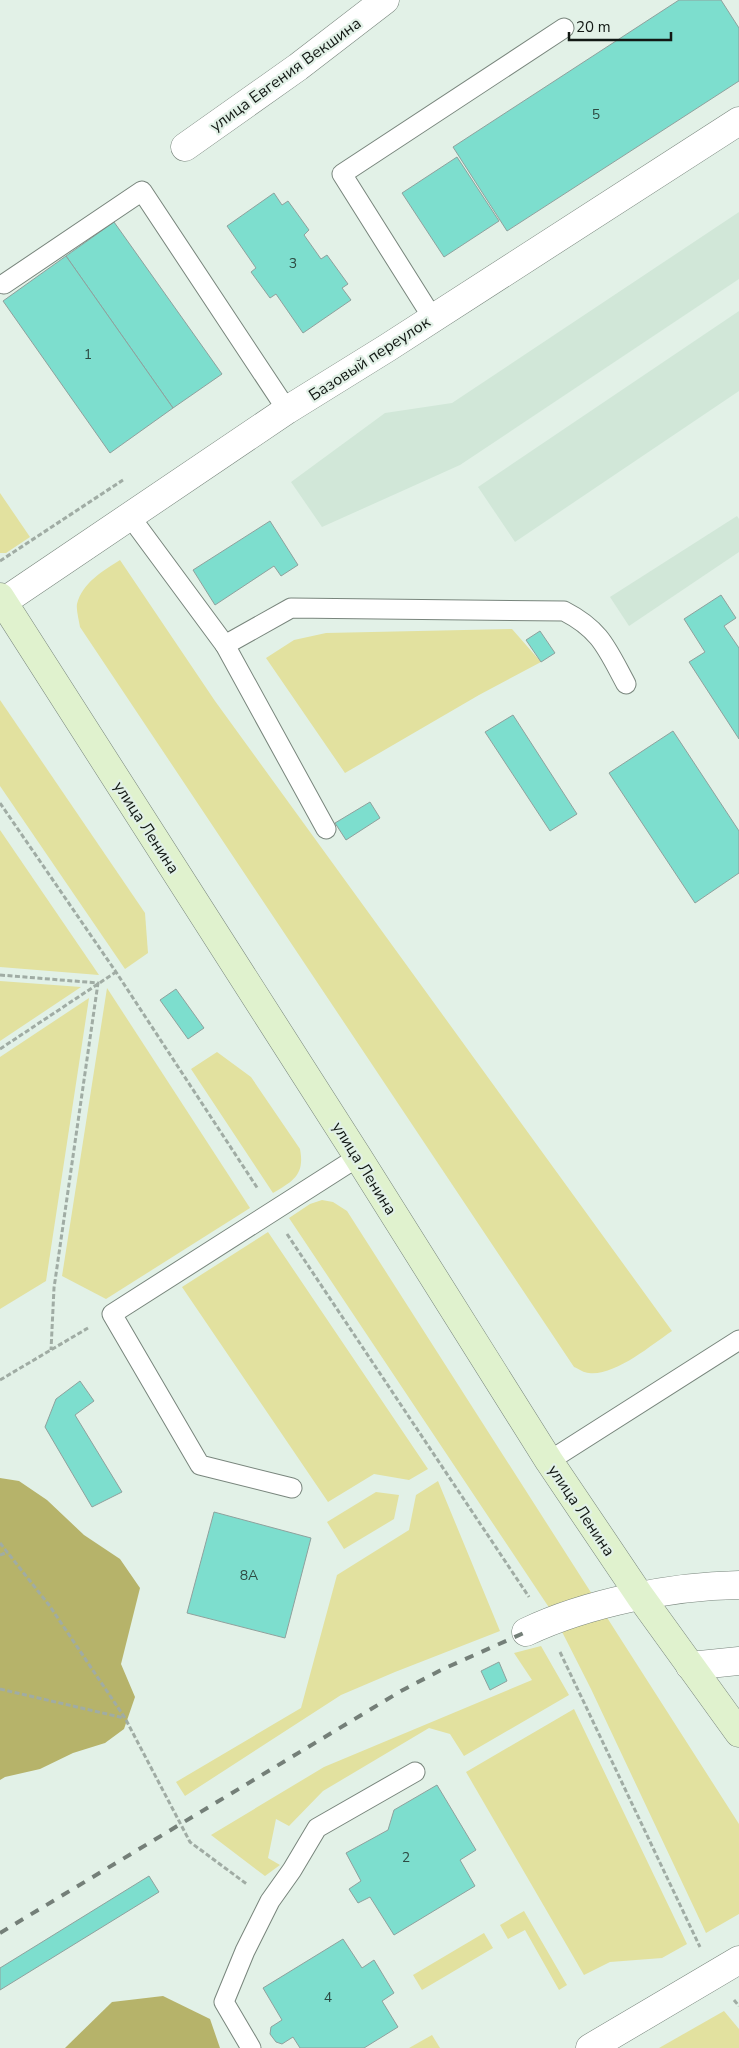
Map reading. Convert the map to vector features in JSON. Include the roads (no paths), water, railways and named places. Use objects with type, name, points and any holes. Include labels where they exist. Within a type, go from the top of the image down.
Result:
[{"type":"main road","name":"улица Ленина","points":[[1,601],[358,1157],[549,1461],[640,1596],[739,1733]]},
{"type":"street","name":"улица Евгения Векшина","points":[[185,147],[298,67],[385,0]]},
{"type":"street","name":"Базовый переулок","points":[[1,601],[287,410],[387,348],[432,317],[739,121]]},
{"type":"street","points":[[535,1628],[640,1596],[685,1589],[739,1585]]},
{"type":"street","points":[[690,1666],[739,1661]]},
{"type":"street","points":[[590,2048],[739,1960]]},
{"type":"lane","points":[[432,317],[342,174],[564,28]]},
{"type":"lane","points":[[4,284],[142,191],[287,410]]},
{"type":"lane","points":[[129,515],[225,645],[326,829]]},
{"type":"lane","points":[[225,645],[291,608],[564,612],[582,621],[597,634],[626,684]]},
{"type":"lane","points":[[292,1488],[200,1465],[112,1314],[358,1157]]},
{"type":"lane","points":[[549,1461],[739,1340]]},
{"type":"lane","points":[[251,2048],[224,2002],[244,1951],[270,1901],[292,1870],[317,1828],[415,1772]]},
{"type":"railway","points":[[0,1933],[401,1691],[443,1669],[526,1632]]}]
